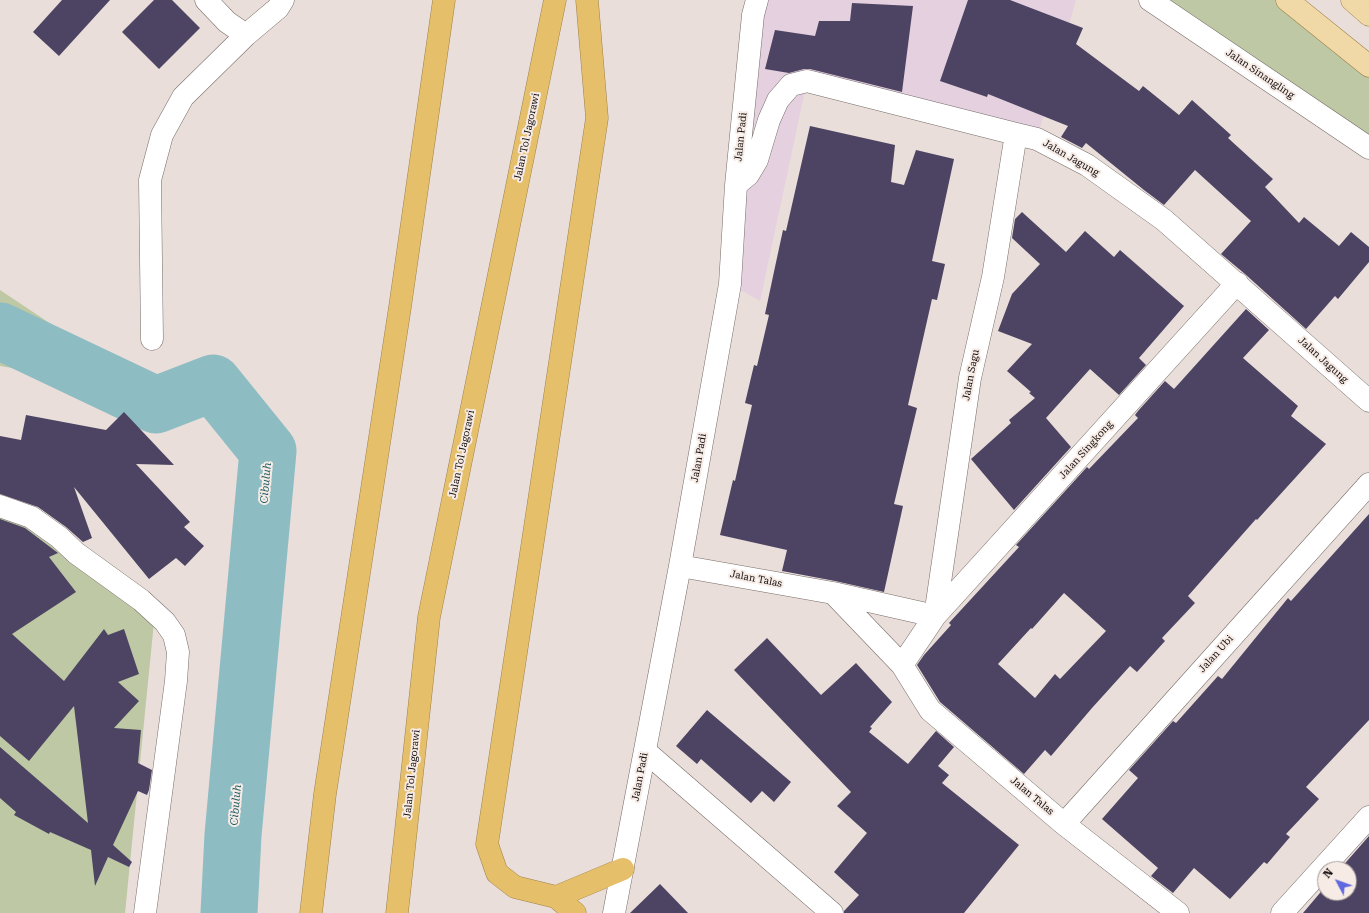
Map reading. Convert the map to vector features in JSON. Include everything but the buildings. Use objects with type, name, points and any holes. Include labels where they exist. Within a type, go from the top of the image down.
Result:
[{"type":"highway","points":[[311,913],[325,794],[400,307],[444,0]]},
{"type":"highway","name":"Jalan Tol Jagorawi","points":[[397,913],[429,617],[555,0]]},
{"type":"highway","points":[[575,913],[556,897],[515,887],[497,873],[487,844],[597,118],[588,0]]},
{"type":"highway","points":[[556,897],[622,868]]},
{"type":"main road","points":[[1287,0],[1369,66]]},
{"type":"main road","points":[[1352,0],[1369,14]]},
{"type":"street","points":[[206,0],[227,22],[246,35]]},
{"type":"street","points":[[152,339],[150,180],[162,135],[183,97],[246,35],[278,8],[283,0]]},
{"type":"street","name":"Jalan Padi","points":[[614,913],[680,566],[730,284],[736,185],[753,14],[757,0]]},
{"type":"street","name":"Jalan Sinangling","points":[[1150,0],[1369,148]]},
{"type":"street","name":"Jalan Jagung","points":[[736,185],[748,175],[757,160],[778,100],[791,85],[807,81],[1037,139],[1087,165],[1164,220],[1369,401]]},
{"type":"street","name":"Jalan Sagu","points":[[934,616],[970,378],[993,277],[1016,134]]},
{"type":"street","name":"Jalan Singkong","points":[[934,616],[1237,283]]},
{"type":"street","name":"Jalan Ubi","points":[[1064,824],[1369,484]]},
{"type":"street","points":[[0,506],[31,517],[76,553],[141,600],[165,622],[174,635],[178,652],[176,681],[145,913]]},
{"type":"street","name":"Jalan Talas","points":[[680,566],[721,572],[833,593],[934,616]]},
{"type":"street","name":"Jalan Talas","points":[[833,593],[902,665],[930,710],[1064,824],[1178,913]]},
{"type":"street","points":[[902,665],[934,616]]},
{"type":"street","points":[[645,751],[832,913]]},
{"type":"street","points":[[1282,913],[1369,817]]},
{"type":"shaded area","points":[[757,0],[1076,0],[1037,139],[806,86],[760,301],[730,284]]},
{"type":"green space","points":[[1150,0],[1284,0],[1369,68],[1369,148]]},
{"type":"green space","points":[[0,290],[57,328],[36,372],[0,366]]},
{"type":"green space","points":[[0,517],[38,523],[155,612],[125,913],[0,913]]},
{"type":"waterway","name":"Cibuluh","points":[[0,331],[156,405],[213,383],[268,451],[233,835],[229,913]]}]
